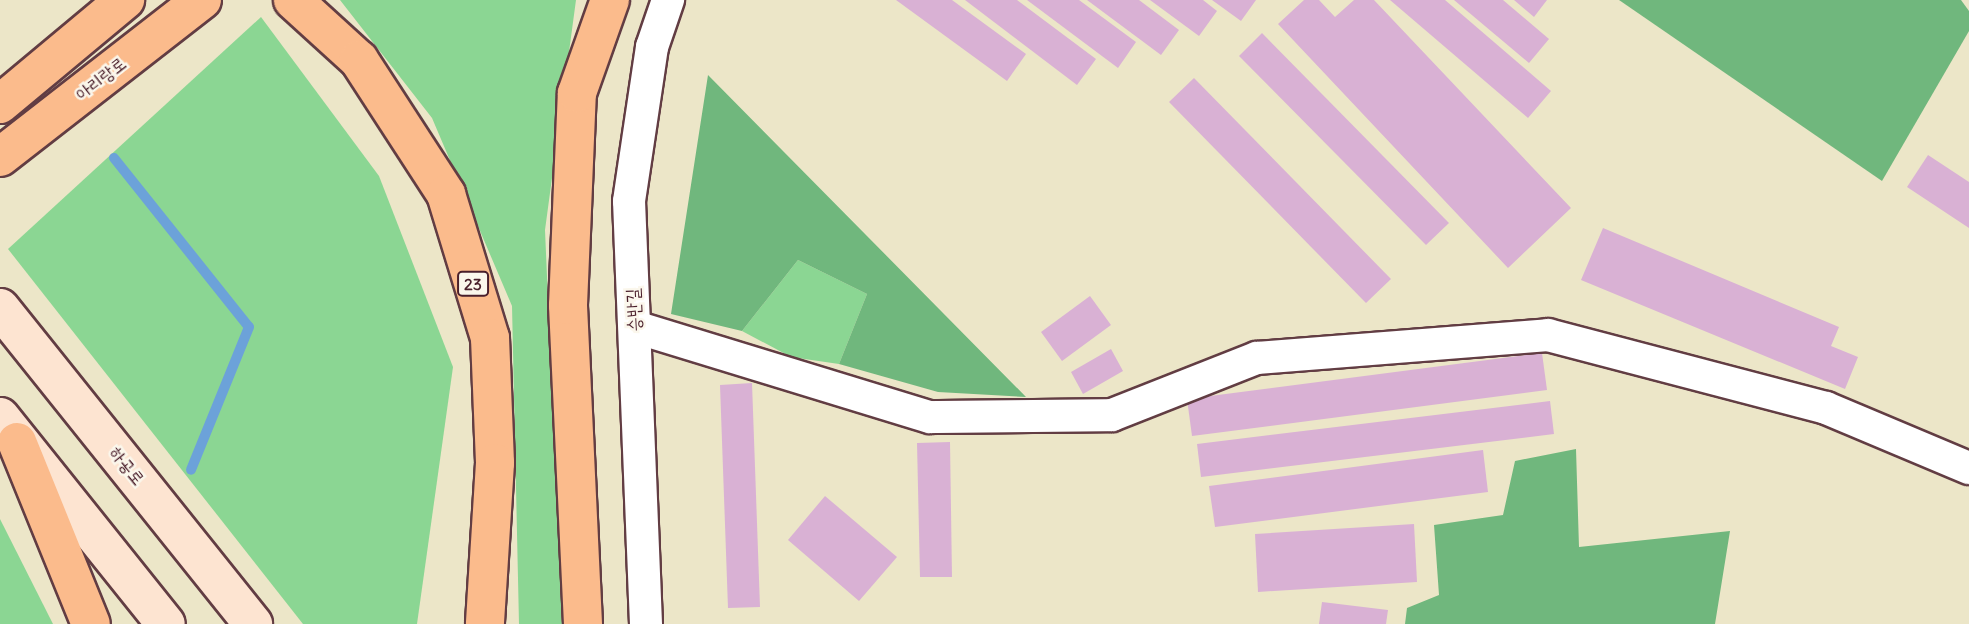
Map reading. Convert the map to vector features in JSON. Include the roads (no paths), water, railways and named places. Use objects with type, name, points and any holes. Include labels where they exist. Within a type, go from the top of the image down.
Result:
[{"type":"highway","points":[[0,104],[125,0]]},
{"type":"highway","name":"아리랑로","points":[[0,158],[202,0]]},
{"type":"highway","name":"23","points":[[293,0],[359,60],[446,194],[490,338],[495,463],[485,624]]},
{"type":"highway","points":[[583,624],[568,305],[577,93],[610,0]]},
{"type":"highway","points":[[8,430],[91,624]]},
{"type":"street","name":"승반길","points":[[646,624],[629,201],[652,47],[668,0]]},
{"type":"street","name":"하공로","points":[[0,308],[253,624]]},
{"type":"street","points":[[635,327],[930,417],[1112,415],[1257,358],[1548,335],[1826,408],[1969,468]]},
{"type":"street","points":[[8,430],[166,624]]},
{"type":"waterway","points":[[114,158],[249,327],[191,470]]}]
